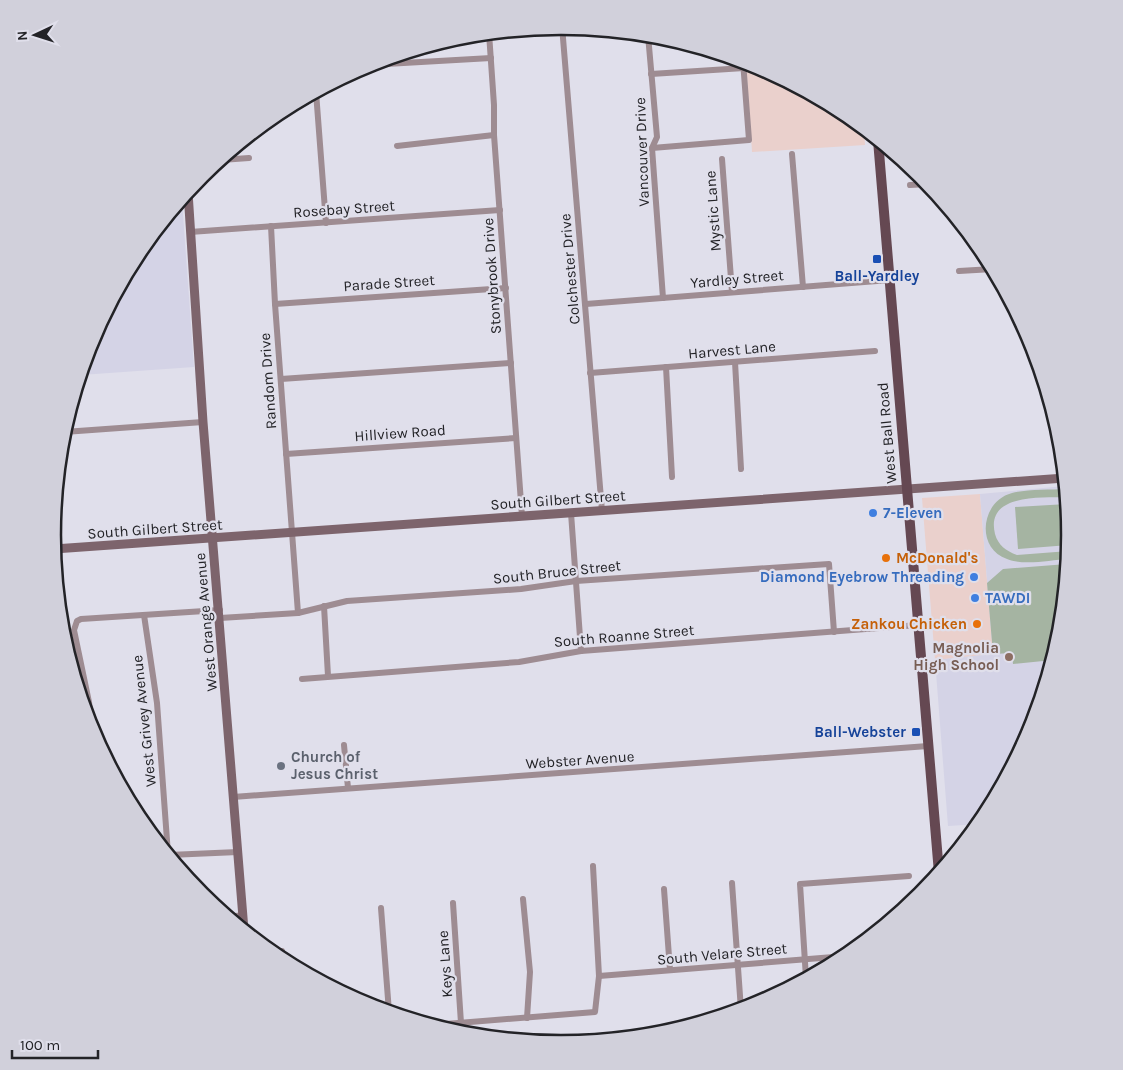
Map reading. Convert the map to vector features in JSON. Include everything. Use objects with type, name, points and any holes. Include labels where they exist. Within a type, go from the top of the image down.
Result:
[{"type":"main road","name":"West Ball Road","points":[[879,149],[938,864]]},
{"type":"street","name":"Colchester Drive","points":[[563,35],[602,511]]},
{"type":"street","name":"Stonybrook Drive","points":[[490,40],[494,135],[522,516]]},
{"type":"street","name":"Vancouver Drive","points":[[649,43],[657,137],[652,148],[663,298]]},
{"type":"street","points":[[397,63],[491,58]]},
{"type":"street","points":[[651,74],[731,65]]},
{"type":"street","points":[[652,148],[749,140],[744,70]]},
{"type":"street","points":[[317,99],[326,223]]},
{"type":"street","points":[[396,146],[494,135]]},
{"type":"street","points":[[792,154],[803,287]]},
{"type":"street","points":[[232,159],[249,158]]},
{"type":"street","name":"Mystic Lane","points":[[722,159],[732,292]]},
{"type":"street","points":[[910,185],[918,185]]},
{"type":"street","name":"West Orange Avenue","points":[[189,202],[203,422],[243,921]]},
{"type":"street","name":"Rosebay Street","points":[[190,232],[500,210]]},
{"type":"street","name":"Random Drive","points":[[271,226],[280,380],[298,613]]},
{"type":"street","points":[[959,271],[984,268]]},
{"type":"street","name":"Yardley Street","points":[[586,304],[890,280]]},
{"type":"street","name":"Parade Street","points":[[275,304],[506,288]]},
{"type":"street","name":"Harvest Lane","points":[[590,373],[875,350]]},
{"type":"street","points":[[735,362],[741,469]]},
{"type":"street","points":[[280,380],[511,363]]},
{"type":"street","points":[[666,368],[672,477]]},
{"type":"street","points":[[72,431],[203,422]]},
{"type":"street","name":"Hillview Road","points":[[286,454],[516,438]]},
{"type":"street","name":"South Gilbert Street","points":[[62,549],[1058,479]]},
{"type":"street","points":[[571,513],[581,651]]},
{"type":"street","name":"South Bruce Street","points":[[87,693],[74,630],[77,621],[144,615],[298,613],[347,601],[521,589],[576,580],[829,564],[834,632]]},
{"type":"street","points":[[324,606],[328,676]]},
{"type":"street","name":"West Grivey Avenue","points":[[144,615],[157,703],[168,843]]},
{"type":"street","name":"South Roanne Street","points":[[302,679],[519,662],[581,651],[918,625]]},
{"type":"street","points":[[344,745],[348,788]]},
{"type":"street","name":"Webster Avenue","points":[[233,796],[928,746]]},
{"type":"street","points":[[177,854],[238,852]]},
{"type":"street","points":[[456,1023],[595,1012],[599,976],[592,866]]},
{"type":"street","points":[[805,971],[800,884],[909,876]]},
{"type":"street","points":[[732,883],[740,1002]]},
{"type":"street","points":[[664,889],[670,970]]},
{"type":"street","points":[[523,899],[530,972],[526,1018]]},
{"type":"street","name":"Keys Lane","points":[[453,903],[461,1023]]},
{"type":"street","points":[[381,908],[388,1004]]},
{"type":"street","points":[[238,916],[243,915]]},
{"type":"street","name":"South Velare Street","points":[[599,976],[828,958]]},
{"type":"shaded area","points":[[747,71],[812,102],[865,137],[865,145],[752,152]]},
{"type":"shaded area","points":[[183,209],[194,367],[88,375],[113,314],[128,285],[146,257]]},
{"type":"shaded area","name":"Magnolia High School","points":[[1059,487],[1062,535],[1057,600],[1052,633],[1035,696],[1010,756],[995,785],[968,825],[948,826],[935,660],[993,654],[980,494]]},
{"type":"shaded area","points":[[980,494],[993,654],[935,660],[922,498]]},
{"type":"green space","points":[[1059,489],[1060,497],[1030,498],[1018,500],[1007,505],[998,511],[994,521],[996,538],[1009,552],[1017,555],[1061,552],[1061,560],[1014,561],[997,553],[990,545],[986,535],[988,514],[1002,498],[1012,493]]},
{"type":"green space","points":[[1060,504],[1061,546],[1018,549],[1015,507]]},
{"type":"green space","points":[[1060,565],[1052,633],[1045,661],[1013,664],[1012,653],[993,654],[987,583],[1003,569]]},
{"type":"place","name":"Ball-Yardley","points":[[877,259]]},
{"type":"place","name":"7-Eleven","points":[[873,513]]},
{"type":"place","name":"McDonald's","points":[[886,558]]},
{"type":"place","name":"Diamond Eyebrow Threading","points":[[974,577]]},
{"type":"place","name":"TAWDI","points":[[975,598]]},
{"type":"place","name":"Zankou Chicken","points":[[977,624]]},
{"type":"place","name":"Magnolia High School","points":[[1009,657]]},
{"type":"place","name":"Ball-Webster","points":[[916,732]]},
{"type":"place","name":"Church of Jesus Christ","points":[[281,766]]}]
